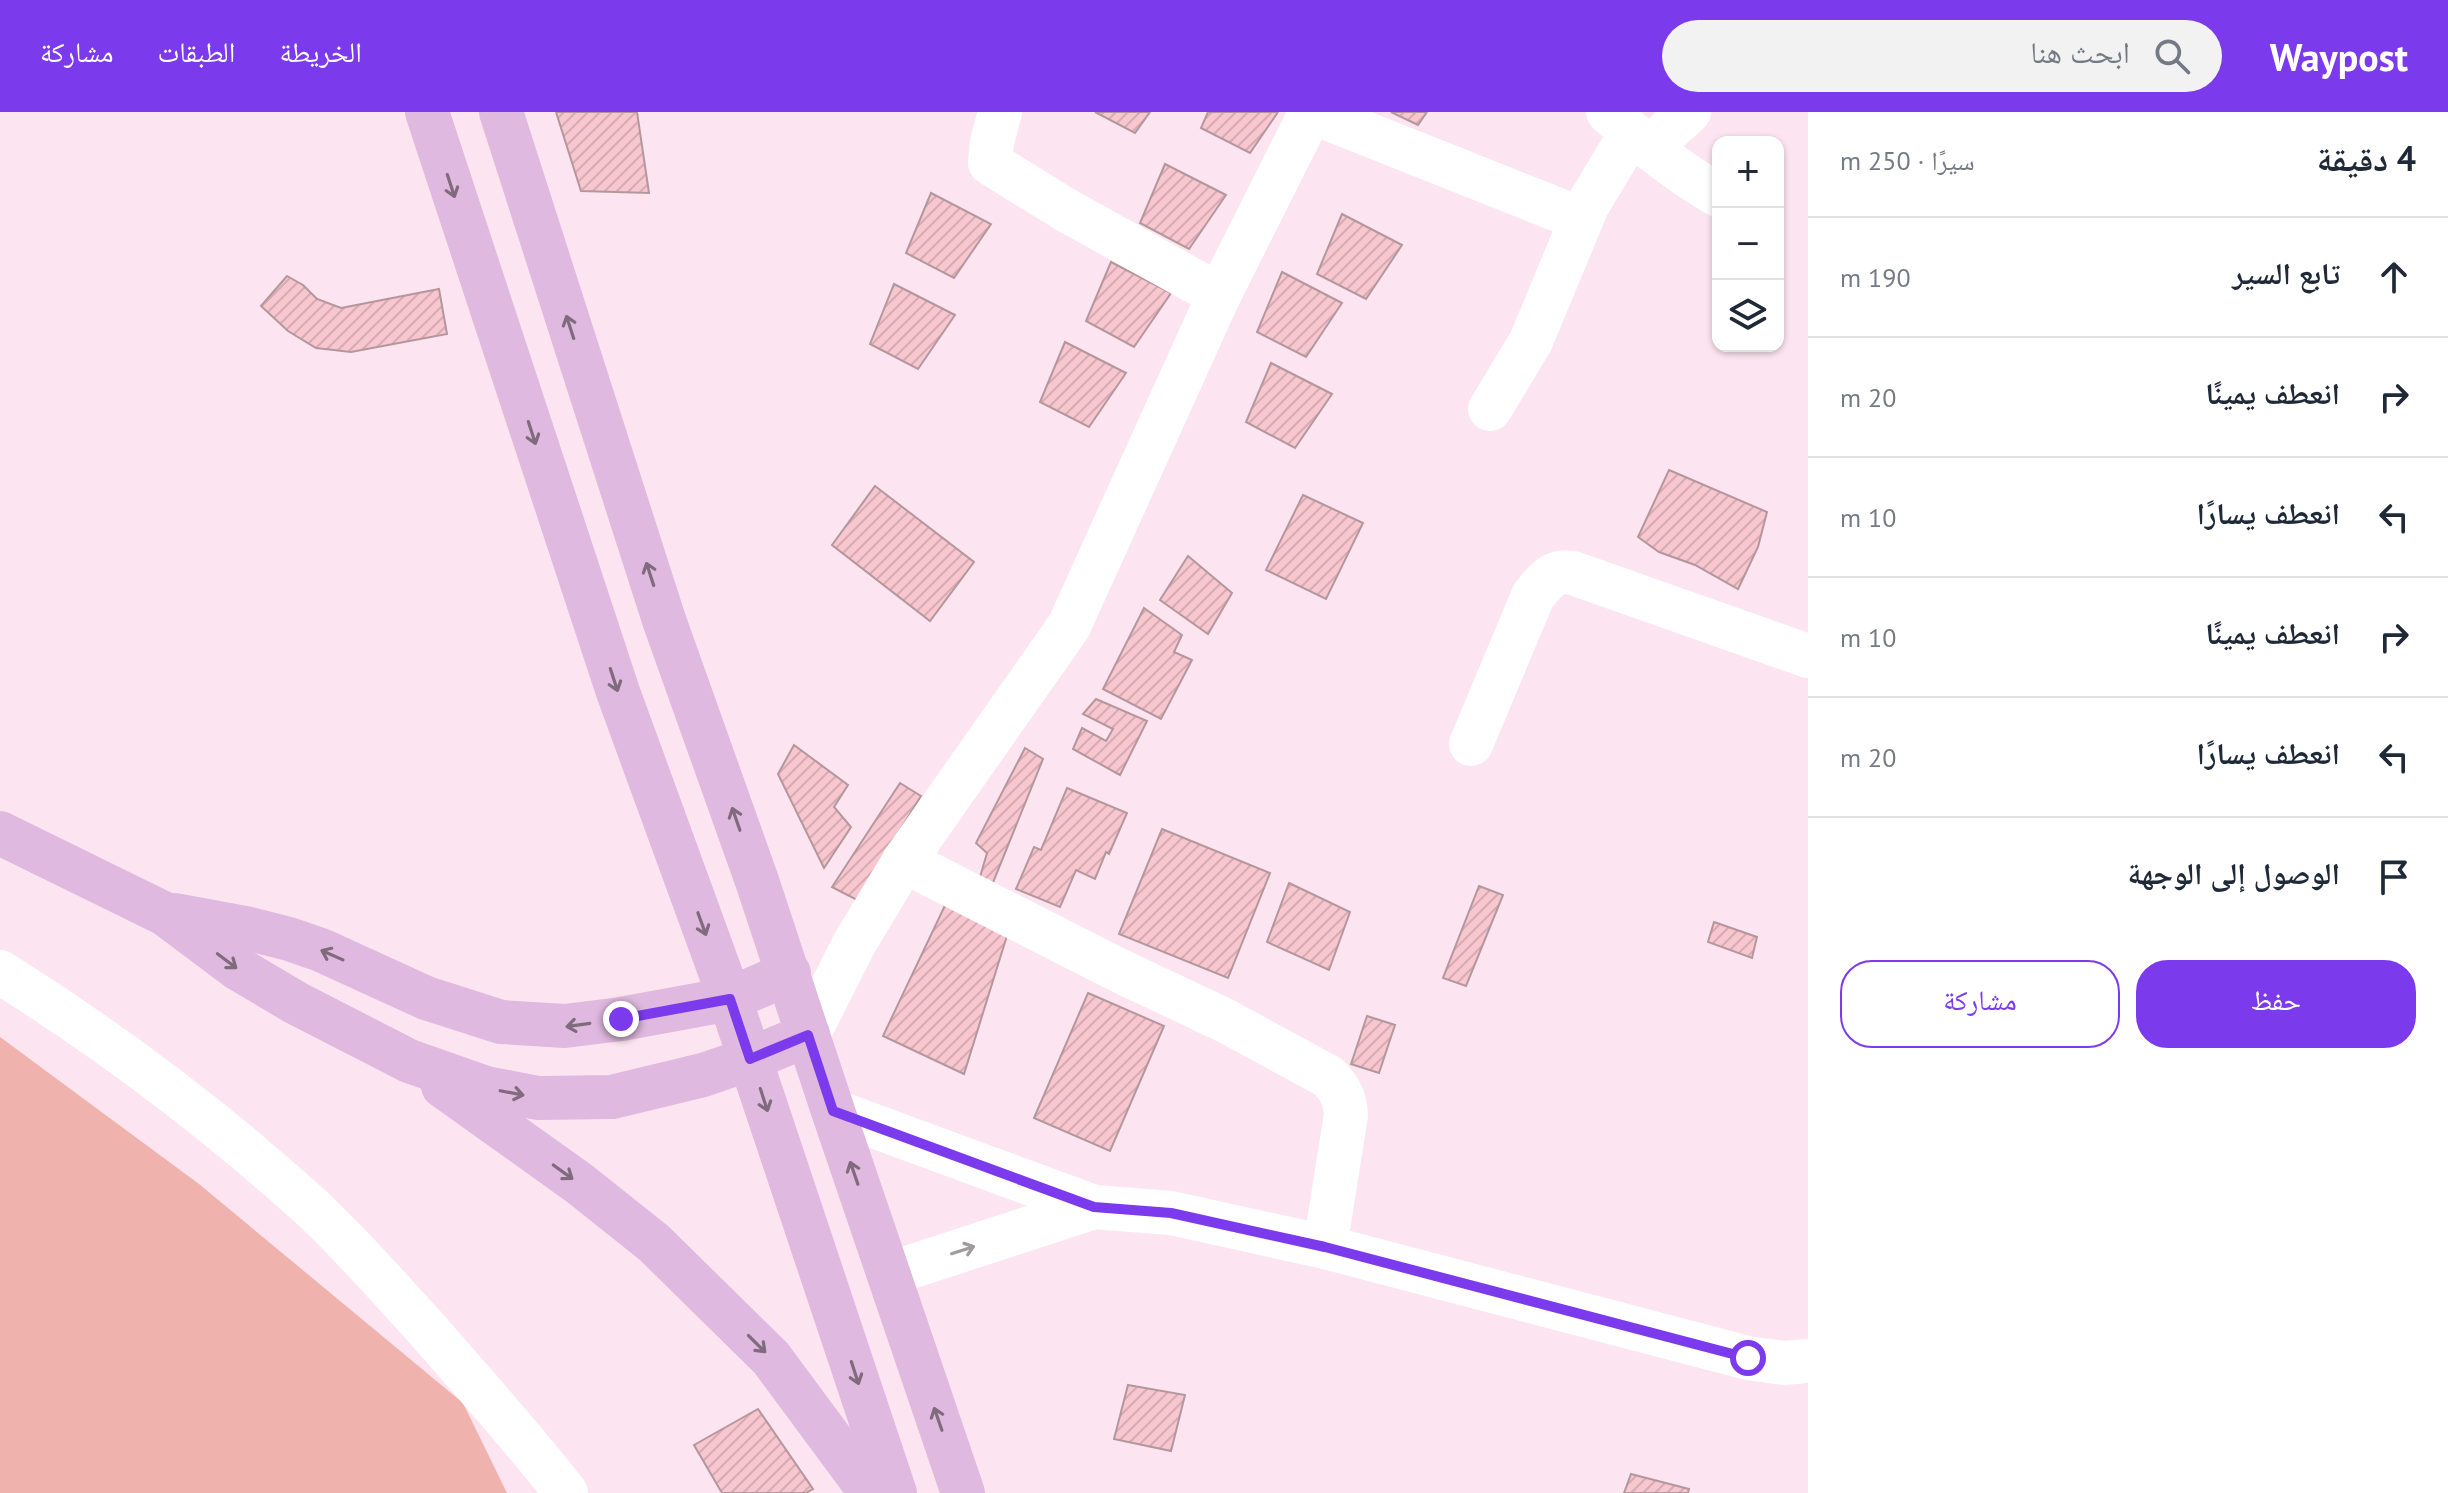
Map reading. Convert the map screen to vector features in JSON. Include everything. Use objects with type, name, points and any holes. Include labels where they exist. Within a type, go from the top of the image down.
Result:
[{"type":"main road","points":[[427,112],[618,692],[730,999],[895,1493]]},
{"type":"main road","points":[[501,112],[664,620],[789,973],[963,1493]]},
{"type":"main road","points":[[0,833],[165,914],[237,968],[296,1003],[409,1061],[486,1088],[538,1098],[612,1097],[703,1075],[808,1035]]},
{"type":"main road","points":[[165,914],[289,939],[321,950],[426,998],[501,1022],[565,1026],[730,999],[789,973]]},
{"type":"main road","points":[[409,1061],[580,1184],[654,1243],[771,1358],[871,1493]]},
{"type":"street","points":[[1000,112],[990,163],[1066,210],[1219,295]]},
{"type":"street","points":[[808,1035],[854,944],[904,861],[1069,626],[1219,295],[1311,112],[1581,219]]},
{"type":"street","points":[[1490,409],[1531,341],[1587,206],[1629,131],[1689,112]]},
{"type":"street","points":[[1629,131],[1712,191]]},
{"type":"street","points":[[1471,744],[1533,596],[1548,576],[1562,571],[1808,656]]},
{"type":"street","points":[[904,861],[1226,1021],[1329,1077],[1341,1090],[1346,1115],[1325,1247]]},
{"type":"street","points":[[789,973],[854,944]]},
{"type":"street","points":[[0,972],[116,1049],[184,1100],[313,1209],[373,1270],[521,1435],[566,1493]]},
{"type":"street","points":[[833,1111],[1094,1207],[1171,1213],[1325,1247],[1748,1358],[1784,1363],[1808,1361]]},
{"type":"street","points":[[889,1274],[1094,1207]]},
{"type":"shaded area","points":[[0,1037],[199,1184],[463,1403],[507,1493],[0,1493]]},
{"type":"building","points":[[556,112],[637,112],[649,193],[581,191]]},
{"type":"building","points":[[1095,112],[1150,112],[1135,133]]},
{"type":"building","points":[[1208,112],[1278,112],[1250,153],[1201,128]]},
{"type":"building","points":[[1391,112],[1427,112],[1418,125]]},
{"type":"building","points":[[1165,164],[1226,195],[1189,249],[1140,223]]},
{"type":"building","points":[[931,193],[991,224],[954,278],[906,253]]},
{"type":"building","points":[[1342,214],[1402,245],[1366,299],[1317,274]]},
{"type":"building","points":[[1111,262],[1171,293],[1134,347],[1086,321]]},
{"type":"building","points":[[1282,272],[1342,303],[1306,357],[1257,332]]},
{"type":"building","points":[[287,276],[303,285],[317,299],[341,308],[439,289],[447,334],[351,352],[316,348],[288,331],[261,306]]},
{"type":"building","points":[[894,284],[955,315],[918,369],[870,344]]},
{"type":"building","points":[[1065,342],[1126,373],[1089,427],[1040,402]]},
{"type":"building","points":[[1271,363],[1332,394],[1295,448],[1246,422]]},
{"type":"building","points":[[1669,470],[1767,512],[1758,547],[1738,589],[1695,565],[1659,552],[1638,537]]},
{"type":"building","points":[[875,486],[974,562],[930,621],[832,545]]},
{"type":"building","points":[[1303,495],[1363,523],[1326,599],[1266,570]]},
{"type":"building","points":[[1188,556],[1232,593],[1208,634],[1160,600]]},
{"type":"building","points":[[1144,608],[1182,635],[1174,652],[1192,660],[1161,719],[1103,689]]},
{"type":"building","points":[[1096,699],[1147,721],[1120,775],[1073,749],[1082,728],[1106,741],[1113,729],[1083,714]]},
{"type":"building","points":[[794,745],[848,785],[834,807],[851,827],[824,868],[778,774]]},
{"type":"building","points":[[1025,748],[1043,759],[992,885],[980,877],[987,853],[976,843]]},
{"type":"building","points":[[900,783],[921,796],[857,900],[832,887]]},
{"type":"building","points":[[1067,788],[1127,813],[1095,879],[1076,870],[1060,907],[1016,889],[1034,847],[1041,850]]},
{"type":"building","points":[[1162,829],[1270,873],[1228,978],[1119,934]]},
{"type":"building","points":[[1289,883],[1350,912],[1329,970],[1267,942]]},
{"type":"building","points":[[1479,886],[1503,895],[1466,986],[1443,978]]},
{"type":"building","points":[[948,899],[1010,926],[964,1074],[883,1036]]},
{"type":"building","points":[[1714,922],[1757,937],[1752,958],[1708,942]]},
{"type":"building","points":[[1088,993],[1164,1026],[1110,1151],[1034,1118]]},
{"type":"building","points":[[1367,1016],[1395,1025],[1379,1073],[1351,1064]]},
{"type":"building","points":[[1128,1385],[1185,1395],[1171,1451],[1114,1439]]},
{"type":"building","points":[[758,1409],[813,1489],[806,1493],[722,1493],[694,1445]]},
{"type":"building","points":[[1631,1474],[1689,1489],[1688,1493],[1624,1493]]},
{"type":"route","points":[[621,1019],[730,999],[750,1059],[808,1035],[833,1111],[1094,1207],[1171,1213],[1325,1247],[1748,1358]]}]
